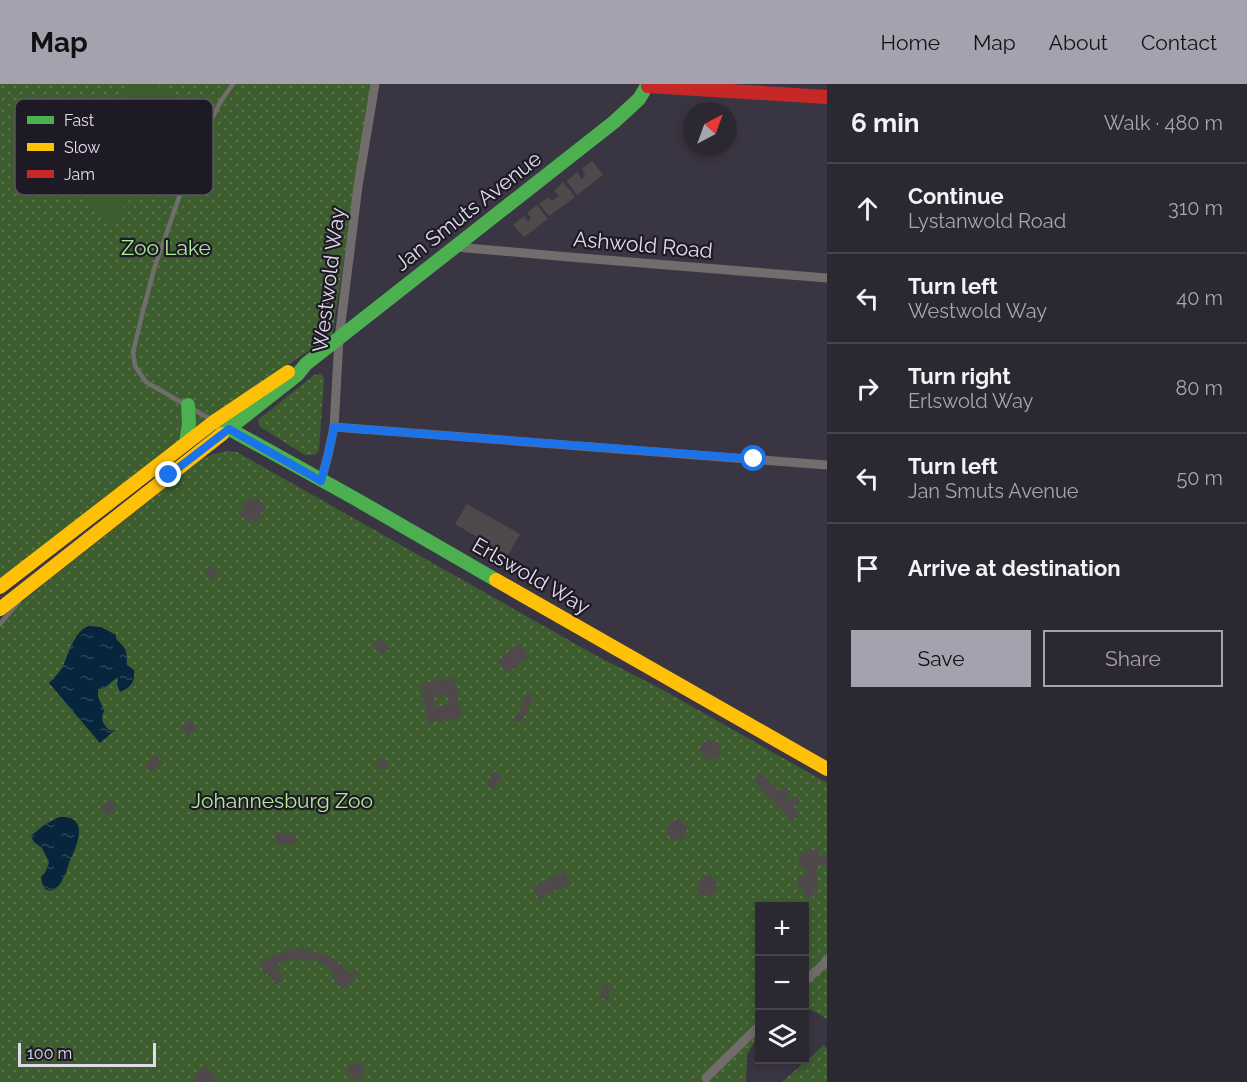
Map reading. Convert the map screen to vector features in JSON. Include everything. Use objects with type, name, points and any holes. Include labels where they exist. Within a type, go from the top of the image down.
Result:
[{"type":"main road","points":[[648,85],[827,97]]},
{"type":"main road","name":"Jan Smuts Avenue","points":[[0,609],[297,375],[306,364],[620,118],[639,99],[648,85]]},
{"type":"main road","name":"Jan Smuts Avenue","points":[[0,587],[186,442],[294,368],[306,364]]},
{"type":"main road","points":[[186,442],[190,424],[188,405]]},
{"type":"main road","name":"Erlswold Way","points":[[215,421],[827,768]]},
{"type":"street","name":"Westwold Way","points":[[321,481],[334,427],[339,339],[358,186],[375,84]]},
{"type":"street","name":"Ashwold Road","points":[[456,247],[827,278]]},
{"type":"street","points":[[334,427],[827,465]]},
{"type":"street","points":[[809,978],[827,959]]},
{"type":"street","points":[[706,1078],[755,1029]]},
{"type":"lane","points":[[213,116],[233,84]]},
{"type":"lane","points":[[180,195],[157,259],[134,348],[135,366],[146,382],[215,421]]},
{"type":"lane","points":[[0,624],[36,580]]},
{"type":"green space","name":"Zoo Lake","points":[[0,84],[372,84],[332,336],[217,411],[0,582]]},
{"type":"green space","points":[[135,84],[156,84],[174,99],[123,99]]},
{"type":"green space","points":[[89,195],[134,195],[110,222],[84,201]]},
{"type":"green space","points":[[322,374],[324,379],[319,450],[315,455],[305,455],[260,427],[258,420],[314,375]]},
{"type":"green space","name":"Johannesburg Zoo","points":[[227,451],[237,452],[595,655],[663,690],[827,783],[827,1019],[809,1009],[809,902],[755,902],[755,1041],[747,1055],[746,1082],[0,1082],[0,619],[202,459]]},
{"type":"green space","points":[[824,1045],[827,1049],[827,1082],[782,1082],[802,1064],[809,1064],[809,1058]]},
{"type":"water","points":[[88,626],[101,627],[116,635],[116,639],[125,650],[127,665],[134,670],[133,681],[124,690],[120,692],[117,684],[118,677],[104,688],[98,689],[98,696],[104,711],[102,716],[105,726],[109,730],[115,730],[100,743],[49,683],[62,668],[75,639]]},
{"type":"water","points":[[59,817],[75,821],[79,833],[64,878],[59,886],[51,891],[45,889],[41,877],[49,862],[42,848],[34,842],[31,836],[44,825]]},
{"type":"building","points":[[592,161],[603,175],[577,195],[567,181],[577,172],[582,179],[585,175],[582,169]]},
{"type":"building","points":[[563,182],[575,197],[549,216],[539,204],[548,197],[552,201],[559,196],[554,191]]},
{"type":"building","points":[[537,205],[548,219],[524,237],[513,225],[524,216],[528,222],[531,218],[527,213]]},
{"type":"building","points":[[251,497],[254,501],[257,498],[266,508],[260,512],[263,515],[255,522],[252,519],[248,523],[239,513],[244,509],[241,506]]},
{"type":"building","points":[[467,504],[520,534],[508,555],[455,524]]},
{"type":"building","points":[[210,566],[218,574],[212,580],[204,571]]},
{"type":"building","points":[[380,638],[389,649],[382,655],[373,644]]},
{"type":"building","points":[[519,644],[529,656],[508,673],[498,661]]},
{"type":"building","points":[[454,677],[462,717],[428,723],[420,684]],"holes":[[[447,694],[449,704],[436,707],[434,697]]]},
{"type":"building","points":[[527,692],[533,695],[527,712],[518,724],[513,720],[521,709]]},
{"type":"building","points":[[190,719],[197,727],[188,736],[181,729]]},
{"type":"building","points":[[710,740],[717,743],[720,750],[717,757],[710,760],[703,757],[700,750],[703,743]]},
{"type":"building","points":[[155,755],[162,762],[152,772],[145,765]]},
{"type":"building","points":[[378,759],[387,760],[387,769],[377,769]]},
{"type":"building","points":[[494,771],[502,776],[494,789],[486,784]]},
{"type":"building","points":[[761,772],[780,792],[785,787],[791,793],[786,798],[789,801],[794,796],[800,802],[794,807],[800,814],[792,821],[753,780]]},
{"type":"building","points":[[110,799],[117,806],[107,816],[100,809]]},
{"type":"building","points":[[677,820],[684,823],[687,830],[684,837],[677,840],[670,837],[667,830],[670,823]]},
{"type":"building","points":[[276,833],[295,833],[295,844],[276,844]]},
{"type":"building","points":[[806,849],[819,850],[819,855],[827,855],[827,865],[818,865],[818,891],[813,891],[813,897],[804,896],[804,888],[798,888],[798,875],[805,875],[805,866],[799,866],[799,853],[805,853]]},
{"type":"building","points":[[564,871],[570,883],[539,899],[533,887]]},
{"type":"building","points":[[707,876],[714,879],[717,886],[714,893],[707,896],[700,893],[697,886],[700,879]]},
{"type":"building","points":[[306,949],[333,959],[349,974],[355,970],[358,975],[342,989],[332,977],[333,971],[327,967],[317,961],[294,959],[275,965],[283,980],[276,984],[258,965],[281,952]]},
{"type":"building","points":[[603,984],[611,986],[608,1000],[600,998]]},
{"type":"building","points":[[353,1063],[359,1063],[364,1071],[362,1077],[353,1079],[348,1074],[348,1068]]},
{"type":"building","points":[[205,1068],[214,1073],[214,1082],[196,1082],[196,1073]]},
{"type":"traffic: fast","points":[[222,434],[297,375],[306,364],[614,122],[639,99],[648,84]]},
{"type":"traffic: fast","points":[[186,443],[189,424],[188,405]]},
{"type":"traffic: fast","points":[[215,421],[496,580]]},
{"type":"traffic: slow","points":[[0,587],[215,421],[288,372]]},
{"type":"traffic: slow","points":[[0,609],[222,434]]},
{"type":"traffic: slow","points":[[496,580],[827,769]]},
{"type":"traffic: jam","points":[[648,86],[827,97]]},
{"type":"route","points":[[169,475],[229,429],[321,481],[334,427],[754,459]]}]
